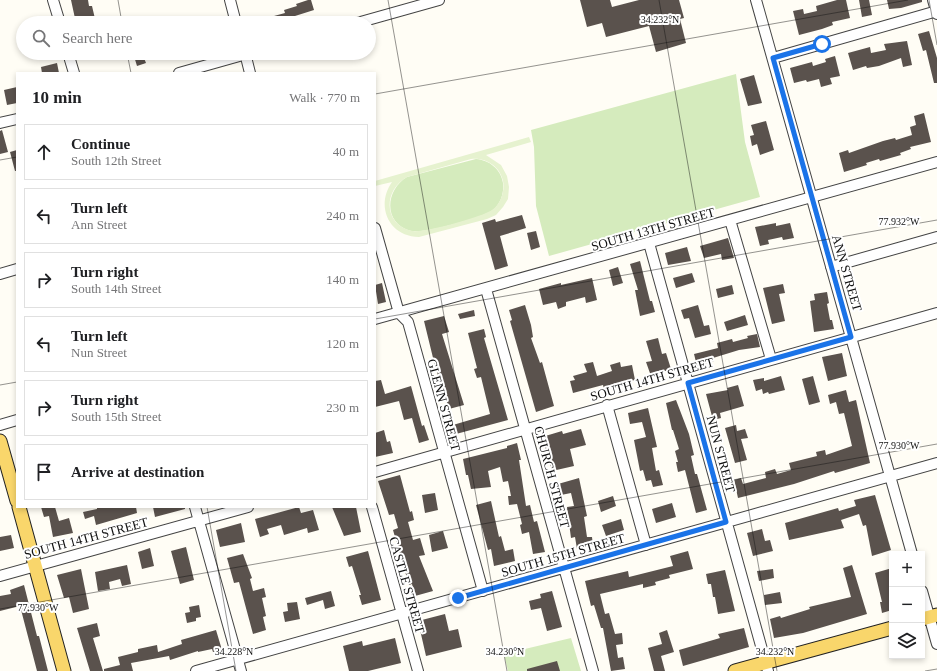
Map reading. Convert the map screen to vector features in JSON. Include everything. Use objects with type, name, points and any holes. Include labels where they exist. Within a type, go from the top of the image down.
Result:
[{"type":"main road","points":[[0,440],[16,497]]},
{"type":"main road","points":[[19,508],[64,671]]},
{"type":"main road","points":[[735,671],[767,667],[889,629]]},
{"type":"street","points":[[53,0],[58,16]]},
{"type":"street","points":[[230,0],[234,16]]},
{"type":"street","points":[[376,18],[439,0]]},
{"type":"street","name":"ANN STREET","points":[[756,0],[911,551]]},
{"type":"street","points":[[773,58],[937,12],[933,0]]},
{"type":"street","points":[[70,60],[74,72]]},
{"type":"street","points":[[183,72],[226,60]]},
{"type":"street","points":[[248,60],[250,72]]},
{"type":"street","points":[[0,123],[16,118]]},
{"type":"street","name":"SOUTH 13TH STREET","points":[[376,319],[937,162]]},
{"type":"street","points":[[730,220],[771,359]]},
{"type":"street","name":"GLENN STREET","points":[[376,232],[399,313],[408,322],[483,591]]},
{"type":"street","points":[[831,266],[937,237]]},
{"type":"street","name":"NUN STREET","points":[[649,243],[767,667]]},
{"type":"street","points":[[0,274],[16,269]]},
{"type":"street","name":"CHURCH STREET","points":[[486,289],[593,671]]},
{"type":"street","name":"SOUTH 14TH STREET","points":[[376,472],[525,428],[937,313]]},
{"type":"street","points":[[607,405],[646,545]]},
{"type":"street","points":[[0,425],[16,420]]},
{"type":"street","name":"SOUTH 15TH STREET","points":[[196,671],[937,463]]},
{"type":"street","points":[[196,508],[241,671]]},
{"type":"street","name":"SOUTH 14TH STREET","points":[[0,576],[244,508]]},
{"type":"street","name":"CASTLE STREET","points":[[372,508],[418,671]]},
{"type":"street","points":[[925,602],[937,644]]},
{"type":"green space","points":[[736,74],[745,142],[760,197],[549,256],[536,206],[534,147],[531,130]]},
{"type":"green space","points":[[529,137],[531,142],[486,155],[501,165],[507,176],[509,187],[508,199],[503,207],[496,215],[487,219],[419,237],[409,236],[400,232],[393,226],[385,210],[387,191],[392,182],[376,186],[376,181]],"holes":[[[471,159],[481,159],[495,167],[499,171],[503,181],[502,197],[492,210],[466,220],[429,230],[413,231],[403,228],[396,222],[392,215],[390,199],[393,191],[399,183],[407,177]]]},
{"type":"green space","points":[[476,159],[490,163],[500,173],[502,178],[502,194],[500,201],[493,210],[452,225],[427,230],[411,231],[402,227],[395,221],[390,206],[391,198],[394,190],[407,177]]},
{"type":"green space","points":[[571,638],[581,671],[508,671],[504,654]]},
{"type":"building","points":[[71,0],[88,0],[89,6],[92,6],[94,16],[74,16]]},
{"type":"building","points":[[311,0],[314,10],[295,16],[274,16],[285,13],[284,10],[297,6],[296,4]]},
{"type":"building","points":[[580,0],[610,0],[612,7],[639,0],[679,0],[684,18],[680,19],[686,43],[656,52],[649,26],[606,37],[602,23],[587,27]]},
{"type":"building","points":[[837,0],[846,0],[850,18],[832,22],[833,25],[799,35],[793,11],[803,9],[804,14],[817,11],[816,6]]},
{"type":"building","points":[[859,0],[869,0],[872,15],[862,17]]},
{"type":"building","points":[[887,0],[922,0],[922,2],[901,8],[889,9]]},
{"type":"building","points":[[929,31],[937,58],[937,83],[934,83],[926,50],[923,51],[918,34]]},
{"type":"building","points":[[907,41],[912,65],[903,67],[901,58],[879,66],[867,68],[866,66],[853,70],[848,53],[870,47],[871,53],[886,50],[884,44]]},
{"type":"building","points":[[835,56],[840,76],[830,78],[832,84],[821,87],[819,79],[794,83],[790,68],[812,62],[813,66],[826,62],[825,59]]},
{"type":"building","points":[[135,60],[145,60],[146,63],[137,66]]},
{"type":"building","points":[[57,63],[59,72],[42,72],[41,67]]},
{"type":"building","points":[[754,75],[762,103],[748,106],[740,79]]},
{"type":"building","points":[[16,87],[16,103],[7,105],[4,90]]},
{"type":"building","points":[[924,113],[931,142],[910,147],[911,149],[900,153],[901,155],[880,161],[879,159],[866,163],[867,165],[844,172],[839,153],[848,150],[849,153],[883,141],[895,138],[896,140],[912,135],[910,127],[916,125],[914,116]]},
{"type":"building","points":[[766,121],[774,150],[760,155],[757,144],[752,146],[750,136],[754,135],[751,125]]},
{"type":"building","points":[[2,130],[8,152],[0,154],[0,131]]},
{"type":"building","points":[[16,150],[16,171],[15,171],[10,152]]},
{"type":"building","points":[[522,215],[526,228],[500,236],[508,266],[495,270],[482,223],[495,219],[496,222]]},
{"type":"building","points":[[776,223],[776,226],[790,223],[794,238],[783,240],[782,237],[768,240],[769,244],[760,246],[755,227]]},
{"type":"building","points":[[536,231],[540,247],[531,250],[527,233]]},
{"type":"building","points":[[728,238],[734,258],[722,260],[721,254],[704,258],[700,246]]},
{"type":"building","points":[[687,247],[691,261],[668,265],[665,253]]},
{"type":"building","points":[[640,261],[650,301],[652,301],[655,312],[640,316],[635,290],[638,290],[630,264]]},
{"type":"building","points":[[618,267],[623,283],[613,286],[609,270]]},
{"type":"building","points":[[692,273],[695,282],[676,288],[673,278]]},
{"type":"building","points":[[592,278],[597,300],[586,303],[585,297],[566,302],[566,306],[558,309],[556,302],[543,305],[539,289],[561,283],[561,285]]},
{"type":"building","points":[[382,283],[386,302],[378,304],[376,285]]},
{"type":"building","points":[[783,284],[785,293],[779,294],[785,321],[772,324],[763,288]]},
{"type":"building","points":[[732,285],[734,294],[718,298],[716,289]]},
{"type":"building","points":[[827,292],[829,303],[827,304],[830,320],[832,320],[834,329],[814,332],[810,301],[815,300],[814,294]]},
{"type":"building","points":[[525,305],[531,325],[533,337],[531,338],[540,363],[542,362],[554,406],[536,412],[510,321],[512,320],[509,310]]},
{"type":"building","points":[[698,305],[704,326],[709,325],[711,334],[695,338],[689,318],[684,319],[681,310]]},
{"type":"building","points":[[474,310],[475,316],[460,319],[458,314]]},
{"type":"building","points":[[745,315],[748,325],[727,331],[724,322]]},
{"type":"building","points":[[444,316],[449,332],[442,334],[464,405],[449,409],[435,366],[424,321]]},
{"type":"building","points":[[484,329],[486,337],[484,338],[508,420],[456,434],[453,425],[490,414],[481,377],[477,378],[474,369],[477,368],[468,333]]},
{"type":"building","points":[[757,334],[760,347],[739,350],[713,358],[714,361],[697,366],[694,354],[718,348],[717,343],[732,339],[733,342],[748,338],[747,336]]},
{"type":"building","points":[[658,338],[662,354],[666,353],[671,369],[651,376],[646,362],[652,361],[646,341]]},
{"type":"building","points":[[842,353],[847,376],[828,381],[822,357]]},
{"type":"building","points":[[593,362],[597,376],[612,371],[610,365],[620,362],[621,367],[632,365],[635,380],[604,389],[603,385],[573,393],[570,381],[575,380],[573,376],[587,372],[584,364]]},
{"type":"building","points":[[781,376],[785,390],[769,394],[768,392],[763,394],[762,389],[756,391],[753,380],[764,378],[764,381]]},
{"type":"building","points":[[813,376],[820,402],[809,405],[802,379]]},
{"type":"building","points":[[381,380],[385,394],[411,386],[422,426],[424,425],[429,440],[419,443],[412,418],[404,420],[399,401],[376,407],[376,381]]},
{"type":"building","points":[[738,385],[744,406],[720,413],[721,418],[713,420],[706,394],[728,390],[727,388]]},
{"type":"building","points":[[846,390],[849,402],[856,400],[870,463],[835,473],[834,471],[794,484],[738,498],[734,480],[741,478],[743,484],[766,478],[765,472],[775,469],[777,474],[791,470],[789,463],[817,456],[816,452],[825,450],[826,455],[852,446],[844,413],[839,414],[836,402],[830,404],[828,395]]},
{"type":"building","points":[[676,400],[689,434],[694,455],[691,456],[695,474],[697,474],[707,510],[696,513],[685,470],[678,472],[676,462],[678,462],[675,451],[679,449],[672,430],[666,403]]},
{"type":"building","points":[[648,408],[657,447],[652,448],[656,471],[659,470],[663,485],[653,487],[651,480],[646,481],[643,470],[640,471],[634,440],[646,437],[642,422],[630,424],[628,413]]},
{"type":"building","points":[[736,425],[737,431],[745,429],[748,438],[741,439],[747,460],[735,463],[725,428]]},
{"type":"building","points":[[581,429],[586,445],[570,449],[574,466],[552,471],[542,437],[562,431],[563,434]]},
{"type":"building","points":[[384,430],[387,442],[390,441],[393,453],[376,457],[376,433]]},
{"type":"building","points":[[517,443],[521,460],[519,460],[526,506],[530,505],[534,522],[537,521],[545,552],[533,554],[529,532],[522,534],[520,525],[522,524],[517,504],[509,505],[508,496],[511,496],[508,481],[503,482],[500,467],[488,471],[491,487],[471,489],[468,475],[466,475],[463,459],[507,448],[507,446]]},
{"type":"building","points":[[400,475],[410,512],[412,511],[414,520],[408,522],[413,540],[420,538],[425,555],[419,556],[433,591],[415,596],[412,584],[409,585],[393,530],[398,528],[394,514],[389,515],[378,481]]},
{"type":"building","points":[[579,478],[587,516],[584,517],[587,537],[592,537],[593,546],[577,549],[575,537],[571,538],[567,507],[574,506],[571,493],[561,495],[558,484]]},
{"type":"building","points":[[435,493],[438,510],[425,513],[422,495]]},
{"type":"building","points":[[875,495],[891,550],[872,556],[866,525],[863,526],[859,514],[841,520],[844,528],[789,540],[785,523],[838,508],[839,511],[856,506],[854,500]]},
{"type":"building","points":[[613,496],[616,506],[601,512],[598,501]]},
{"type":"building","points":[[491,501],[499,537],[501,536],[505,551],[513,549],[515,561],[494,566],[491,549],[488,550],[476,505]]},
{"type":"building","points":[[672,503],[676,517],[656,523],[652,509]]},
{"type":"building","points":[[41,508],[55,508],[59,521],[69,518],[73,533],[53,537],[49,516],[44,517]]},
{"type":"building","points":[[136,508],[137,513],[96,525],[94,516],[85,519],[83,512],[97,509]]},
{"type":"building","points":[[153,508],[185,508],[185,509],[155,517]]},
{"type":"building","points":[[295,508],[299,508],[301,513],[313,510],[319,530],[308,533],[307,528],[284,535],[281,525],[267,529],[269,534],[260,537],[255,519]]},
{"type":"building","points":[[332,508],[356,508],[361,532],[344,536]]},
{"type":"building","points":[[621,519],[624,530],[606,536],[602,525]]},
{"type":"building","points":[[241,523],[245,542],[220,547],[216,530]]},
{"type":"building","points":[[762,529],[765,541],[770,540],[773,551],[753,556],[747,533]]},
{"type":"building","points":[[443,531],[448,548],[432,552],[429,535]]},
{"type":"building","points":[[11,535],[14,548],[0,551],[0,537]]},
{"type":"building","points":[[186,547],[194,580],[180,584],[171,551]]},
{"type":"building","points":[[150,548],[154,566],[142,569],[138,552]]},
{"type":"building","points":[[368,551],[381,600],[362,605],[359,595],[361,595],[352,566],[349,567],[346,557]]},
{"type":"building","points":[[688,551],[693,569],[669,575],[670,578],[655,582],[656,585],[643,588],[643,584],[600,594],[605,614],[609,613],[615,634],[622,633],[623,644],[616,645],[618,658],[623,657],[625,669],[611,671],[603,628],[601,628],[594,605],[591,606],[585,581],[628,571],[629,577],[673,566],[670,556]]},
{"type":"building","points":[[243,554],[252,578],[250,579],[253,591],[264,588],[266,597],[262,598],[266,616],[263,617],[266,630],[253,634],[239,582],[234,583],[227,558]]},
{"type":"building","points":[[127,565],[131,584],[122,586],[120,579],[109,582],[110,589],[98,591],[95,572]]},
{"type":"building","points":[[852,565],[867,614],[803,633],[774,638],[770,619],[780,616],[781,618],[810,609],[809,607],[851,597],[843,568]]},
{"type":"building","points":[[81,569],[89,609],[73,613],[69,597],[64,598],[57,575]]},
{"type":"building","points":[[773,569],[774,578],[759,581],[757,571]]},
{"type":"building","points":[[889,569],[889,611],[882,613],[880,602],[882,602],[875,573]]},
{"type":"building","points":[[725,570],[735,611],[718,614],[715,597],[713,597],[711,584],[708,584],[706,574]]},
{"type":"building","points":[[24,585],[48,671],[37,671],[20,606],[0,611],[0,596],[11,594],[10,590]]},
{"type":"building","points":[[331,591],[335,606],[325,609],[323,600],[307,605],[305,598]]},
{"type":"building","points":[[552,591],[562,627],[547,631],[541,608],[531,610],[529,601],[541,598],[540,594]]},
{"type":"building","points":[[780,592],[782,603],[765,605],[764,595]]},
{"type":"building","points":[[297,602],[300,619],[285,622],[283,612],[288,611],[287,603]]},
{"type":"building","points":[[199,605],[201,617],[196,618],[196,621],[187,623],[185,613],[190,612],[189,607]]},
{"type":"building","points":[[445,614],[449,631],[458,629],[462,647],[426,656],[418,621]]},
{"type":"building","points":[[97,623],[100,636],[93,638],[103,671],[90,671],[77,628]]},
{"type":"building","points":[[744,628],[749,647],[683,666],[679,650],[720,638],[718,634]]},
{"type":"building","points":[[216,630],[222,650],[213,652],[212,649],[198,651],[170,660],[169,656],[131,663],[133,671],[104,671],[104,669],[120,665],[118,657],[138,652],[138,649],[157,645],[158,652],[182,644],[181,640]]},
{"type":"building","points":[[667,630],[674,652],[661,656],[665,671],[654,671],[648,648],[662,644],[659,633]]},
{"type":"building","points":[[395,638],[401,663],[368,671],[349,671],[343,646],[362,641],[363,646]]},
{"type":"building","points":[[557,661],[560,671],[527,671],[527,669]]},
{"type":"route","points":[[458,598],[726,522],[688,383],[851,337],[773,58],[822,44]]}]
